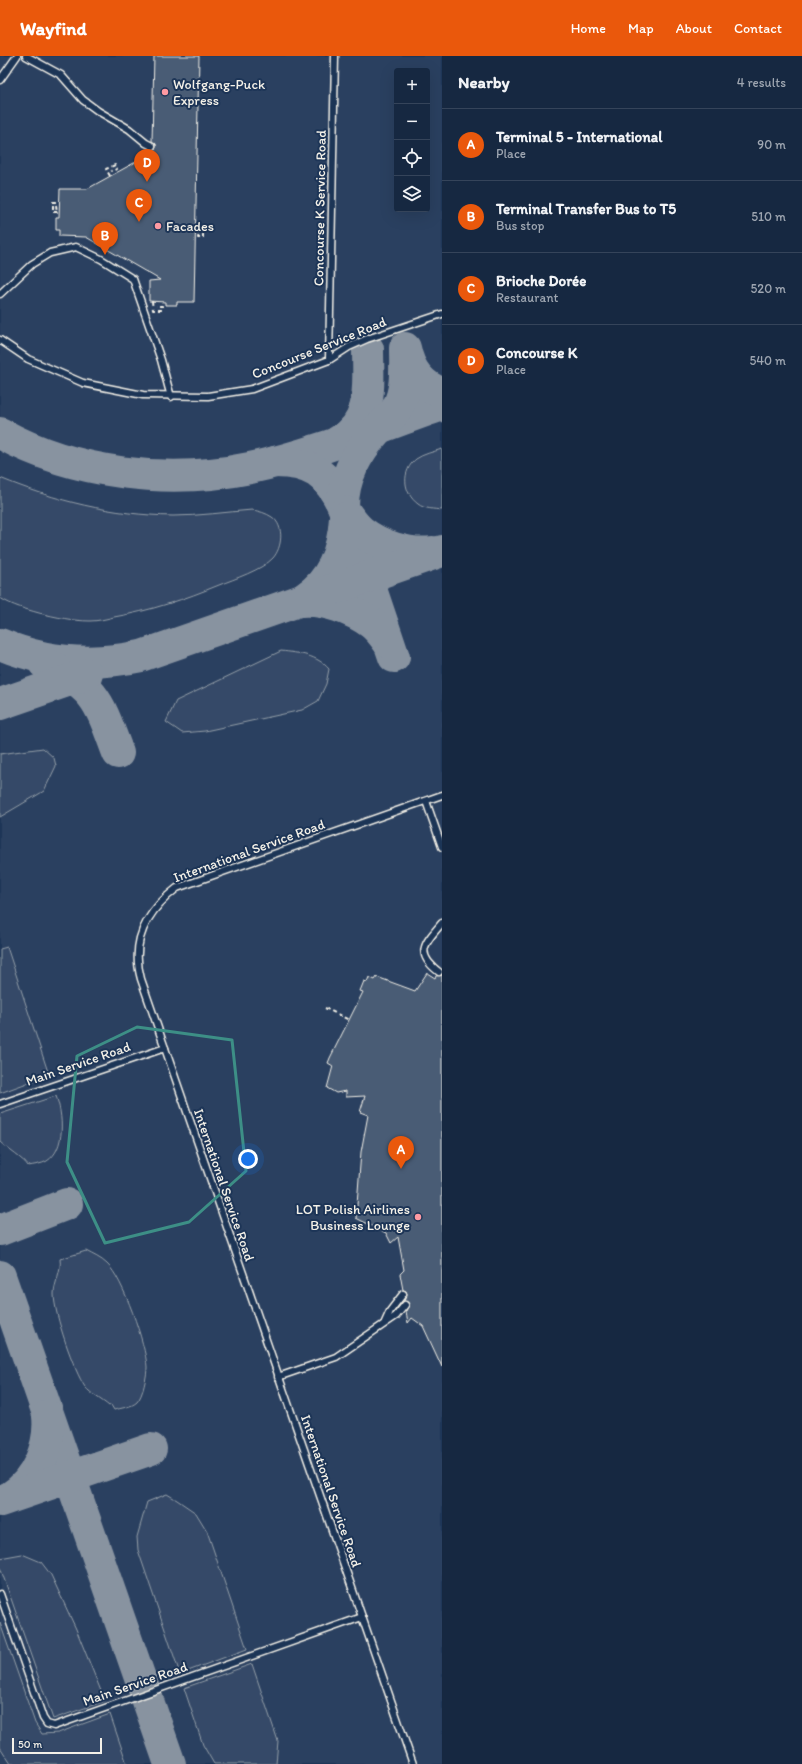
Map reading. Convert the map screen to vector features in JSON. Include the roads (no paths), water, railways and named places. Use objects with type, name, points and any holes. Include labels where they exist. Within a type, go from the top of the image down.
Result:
[{"type":"lane","points":[[0,80],[17,56]]},
{"type":"lane","points":[[26,56],[60,75],[82,100],[128,129],[146,144],[152,146]]},
{"type":"lane","name":"Concourse K Service Road","points":[[329,360],[335,56]]},
{"type":"lane","points":[[0,294],[32,264],[50,253],[76,247],[101,259],[133,279],[161,360],[171,397]]},
{"type":"lane","name":"Concourse Service Road","points":[[0,340],[28,359],[83,383],[143,395],[171,397],[208,396],[252,389],[329,360],[349,347],[367,339],[442,314]]},
{"type":"lane","name":"International Service Road","points":[[413,1764],[138,969],[138,954],[144,924],[158,904],[177,888],[442,795]]},
{"type":"lane","points":[[426,801],[442,847]]},
{"type":"lane","points":[[439,972],[428,964],[424,953],[426,942],[442,923]]},
{"type":"lane","name":"Main Service Road","points":[[0,1104],[165,1048]]},
{"type":"lane","points":[[385,1322],[390,1312],[403,1294]]},
{"type":"lane","points":[[278,1377],[336,1357],[385,1322],[396,1316],[405,1305]]},
{"type":"lane","name":"Main Service Road","points":[[0,1594],[43,1718],[47,1724],[54,1726],[362,1617]]},
{"type":"place","name":"Wolfgang-Puck Express","points":[[165,92]]},
{"type":"place","name":"Concourse K","points":[[147,182]]},
{"type":"place","name":"Brioche Dorée","points":[[139,222]]},
{"type":"place","name":"Facades","points":[[158,226]]},
{"type":"place","name":"Terminal Transfer Bus to T5","points":[[105,255]]},
{"type":"place","name":"Terminal 5 - International","points":[[401,1169]]},
{"type":"place","name":"LOT Polish Airlines Business Lounge","points":[[418,1217]]}]
